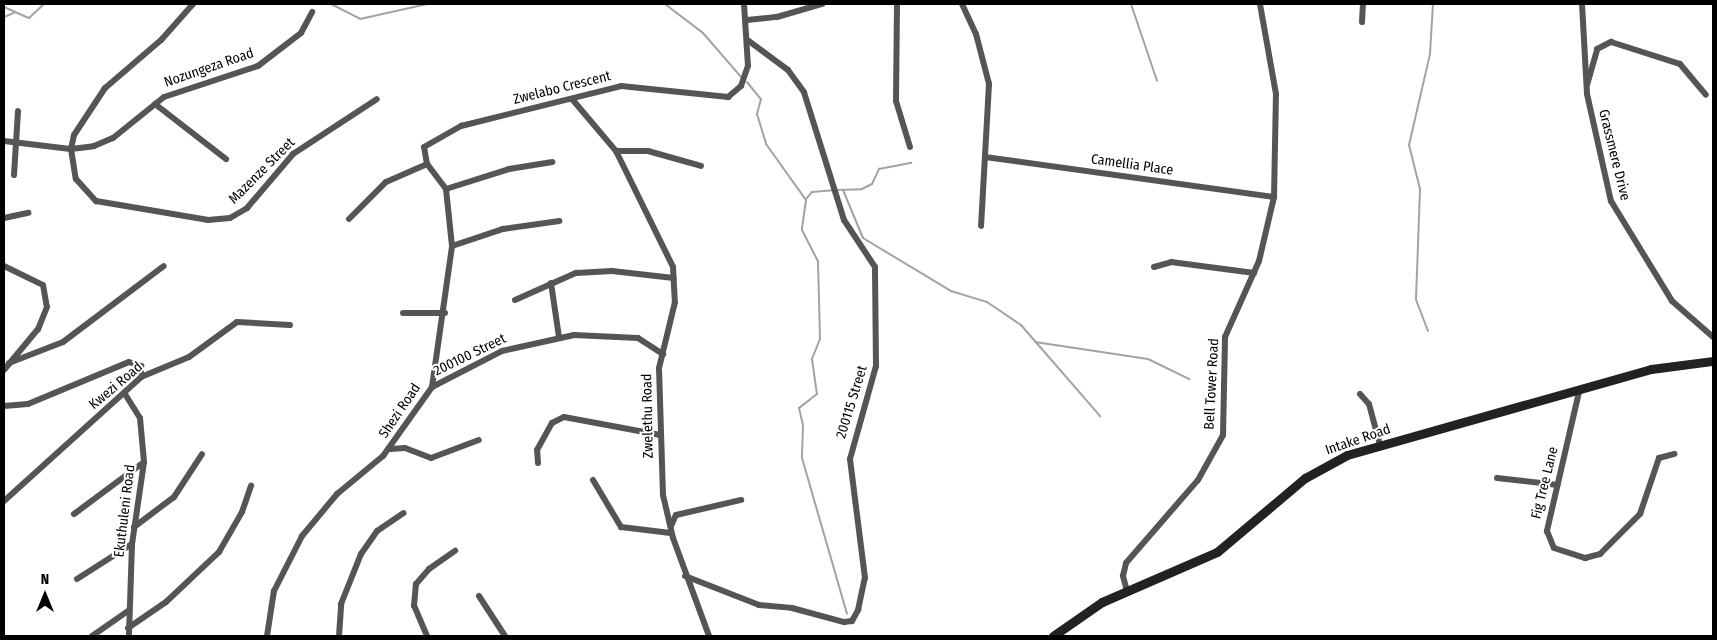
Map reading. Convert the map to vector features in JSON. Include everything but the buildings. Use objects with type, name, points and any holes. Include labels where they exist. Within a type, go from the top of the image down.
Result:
[{"type":"street","points":[[70,149],[74,135],[105,88],[161,40],[193,4]]},
{"type":"street","name":"Zwelabo Crescent","points":[[427,164],[424,147],[445,132],[572,99],[638,86],[728,96],[745,77],[749,40],[744,4]]},
{"type":"street","points":[[747,20],[777,17],[822,4]]},
{"type":"street","points":[[897,4],[896,101],[910,148]]},
{"type":"street","points":[[962,4],[987,71],[981,226]]},
{"type":"street","name":"Bell Tower Road","points":[[1128,591],[1122,576],[1126,564],[1198,480],[1217,451],[1226,423],[1225,337],[1254,273],[1274,198],[1276,94],[1260,4]]},
{"type":"street","points":[[1362,22],[1363,4]]},
{"type":"street","name":"Grassmere Drive","points":[[1582,4],[1586,86],[1615,210],[1672,301],[1713,337]]},
{"type":"street","name":"Nozungeza Road","points":[[4,141],[70,149],[113,138],[155,104],[187,87],[258,66],[301,33],[312,12]]},
{"type":"street","name":"200115 Street","points":[[686,576],[759,605],[792,608],[839,622],[848,622],[855,616],[865,578],[850,459],[876,366],[876,280],[872,258],[844,220],[801,86],[749,40]]},
{"type":"street","points":[[1586,86],[1597,49],[1611,42],[1680,64],[1706,95]]},
{"type":"street","name":"Mazenze Street","points":[[70,149],[76,179],[96,201],[132,210],[222,220],[247,208],[293,154],[377,99]]},
{"type":"street","name":"Zwelethu Road","points":[[572,99],[616,151],[667,247],[674,278],[675,302],[663,354],[660,435],[671,531],[709,636]]},
{"type":"street","points":[[155,104],[226,159]]},
{"type":"street","points":[[14,175],[18,111]]},
{"type":"street","points":[[616,151],[648,150],[701,166]]},
{"type":"street","name":"Camellia Place","points":[[985,157],[1274,198]]},
{"type":"street","points":[[349,219],[386,182],[427,164],[446,189],[509,169],[552,162]]},
{"type":"street","name":"Shezi Road","points":[[267,636],[274,590],[302,536],[338,494],[372,469],[390,448],[432,387],[445,313],[452,246],[446,189]]},
{"type":"street","points":[[4,218],[28,213]]},
{"type":"street","points":[[452,246],[503,229],[559,221]]},
{"type":"street","points":[[1154,268],[1171,262],[1254,273]]},
{"type":"street","points":[[4,266],[33,277],[47,295],[38,329],[4,370]]},
{"type":"street","points":[[9,363],[63,342],[164,266]]},
{"type":"street","points":[[515,300],[551,283],[593,271],[674,278]]},
{"type":"street","points":[[551,283],[559,337]]},
{"type":"street","points":[[403,313],[445,313]]},
{"type":"street","name":"Kwezi Road","points":[[4,501],[141,378],[190,357],[237,322],[290,325]]},
{"type":"street","points":[[1706,329],[1713,324]]},
{"type":"street","name":"200100 Street","points":[[432,387],[502,351],[559,337],[589,333],[638,338],[663,354]]},
{"type":"street","name":"Intake Road","points":[[1053,636],[1079,615],[1217,552],[1305,478],[1335,460],[1380,445],[1579,392],[1651,369],[1713,361]]},
{"type":"street","points":[[4,406],[28,404],[129,362],[141,366],[141,378]]},
{"type":"street","name":"Fig Tree Lane","points":[[1579,392],[1558,485],[1548,541],[1554,548],[1592,558],[1634,522],[1656,464],[1664,456],[1674,454]]},
{"type":"street","name":"Ekuthuleni Road","points":[[125,394],[140,418],[144,462],[132,544],[128,611],[129,636]]},
{"type":"street","points":[[1360,394],[1370,404],[1380,445]]},
{"type":"street","points":[[538,463],[537,450],[552,423],[564,417],[660,435]]},
{"type":"street","points":[[390,448],[404,448],[431,458],[479,440]]},
{"type":"street","points":[[134,527],[174,497],[202,454]]},
{"type":"street","points":[[74,514],[144,462]]},
{"type":"street","points":[[1497,478],[1558,485]]},
{"type":"street","points":[[593,480],[621,527],[671,531],[676,514],[741,500]]},
{"type":"street","points":[[128,628],[166,602],[218,552],[242,512],[251,486]]},
{"type":"street","points":[[339,636],[341,604],[361,554],[377,532],[404,513]]},
{"type":"street","points":[[77,579],[132,544]]},
{"type":"street","points":[[427,636],[414,606],[416,584],[455,552]]},
{"type":"street","points":[[479,596],[504,636]]},
{"type":"street","points":[[92,636],[128,611]]},
{"type":"waterway","points":[[4,7],[29,18],[44,4]]},
{"type":"waterway","points":[[331,4],[360,19],[427,4]]},
{"type":"waterway","points":[[665,4],[703,33],[742,78]]},
{"type":"waterway","points":[[1131,4],[1157,81]]},
{"type":"waterway","points":[[1428,331],[1416,299],[1420,189],[1409,145],[1430,54],[1433,4]]},
{"type":"waterway","points":[[4,17],[14,13]]},
{"type":"waterway","points":[[747,82],[761,99],[757,114],[766,144],[806,200],[802,230],[818,262],[820,339],[812,359],[817,394],[799,408],[803,426],[802,458],[847,614]]},
{"type":"waterway","points":[[837,190],[862,189],[872,184],[879,169],[911,163]]},
{"type":"waterway","points":[[806,199],[812,192],[833,190]]},
{"type":"waterway","points":[[843,190],[863,238],[951,291],[987,302],[1021,325],[1100,416]]},
{"type":"waterway","points":[[1035,342],[1148,359],[1189,379]]}]
